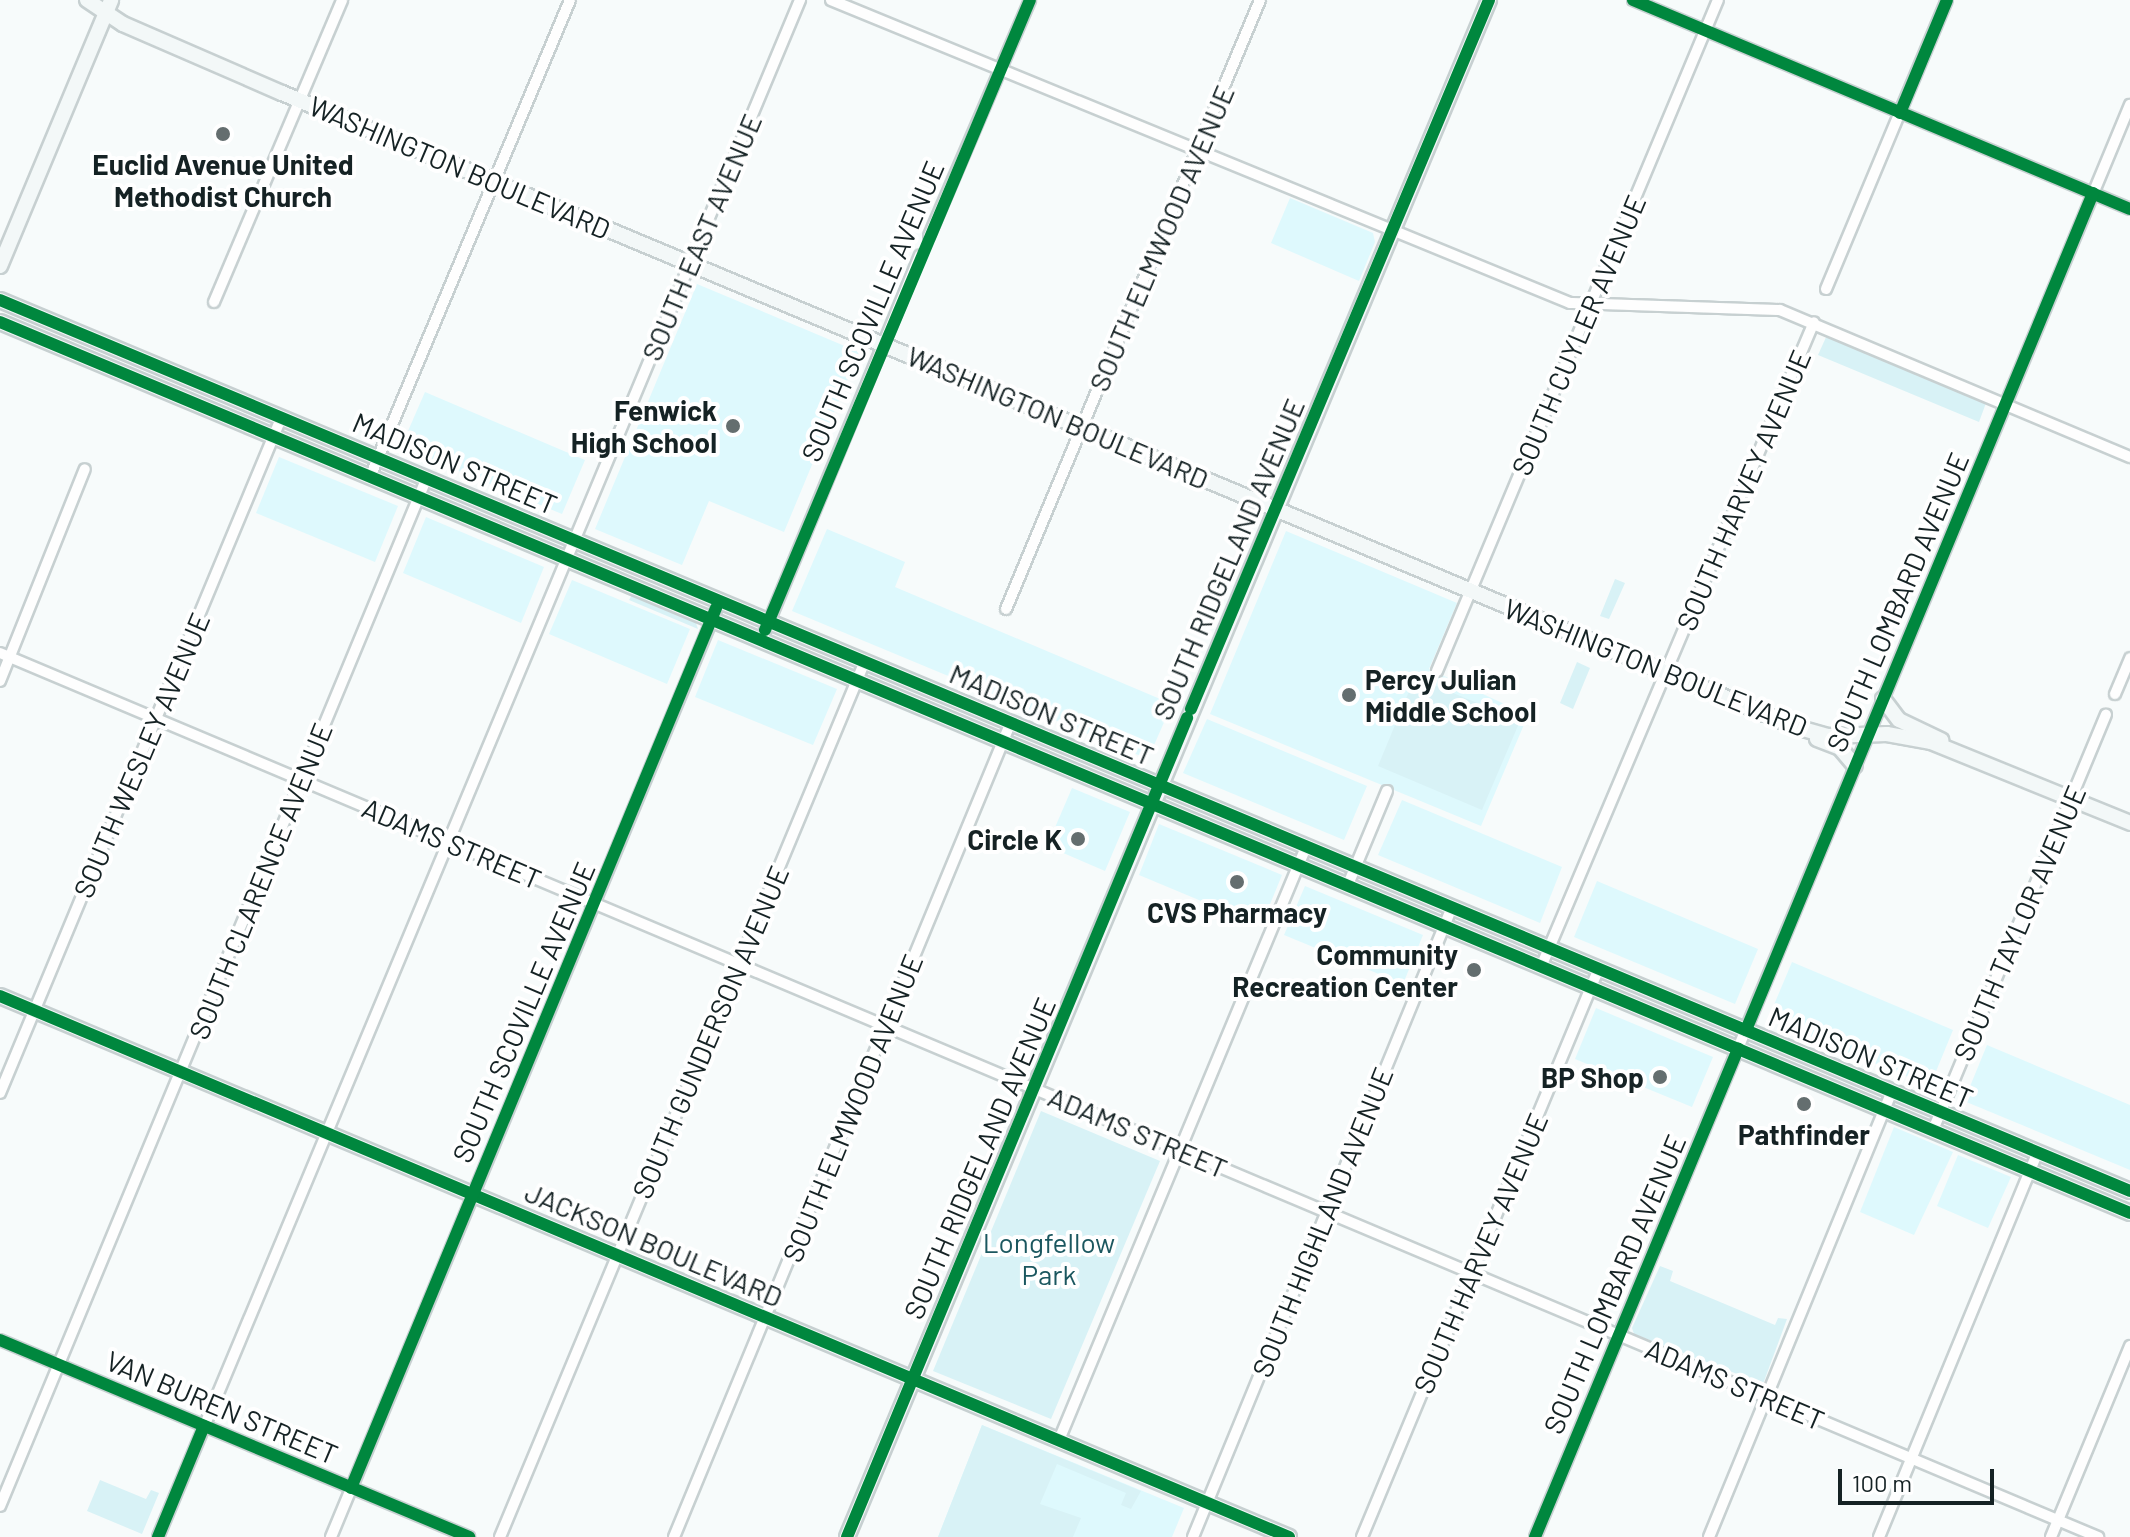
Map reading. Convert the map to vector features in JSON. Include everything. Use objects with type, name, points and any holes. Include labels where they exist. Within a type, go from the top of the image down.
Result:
[{"type":"street","name":"WASHINGTON BOULEVARD","points":[[87,0],[108,6],[300,100],[1796,727],[1828,736],[1909,736],[1954,750],[2130,823]]},
{"type":"street","points":[[214,302],[342,0]]},
{"type":"street","points":[[370,477],[570,0]]},
{"type":"street","name":"SOUTH EAST AVENUE","points":[[158,1537],[800,0]]},
{"type":"street","points":[[831,0],[1196,153],[1570,303],[1768,309],[1814,322],[2130,457]]},
{"type":"street","name":"SOUTH SCOVILLE AVENUE","points":[[929,236],[1030,0]]},
{"type":"street","name":"SOUTH ELMWOOD AVENUE","points":[[1006,609],[1260,0]]},
{"type":"street","name":"SOUTH RIDGELAND AVENUE","points":[[847,1537],[1489,0]]},
{"type":"street","points":[[1633,0],[2130,209]]},
{"type":"street","name":"SOUTH CUYLER AVENUE","points":[[1437,671],[1718,0]]},
{"type":"street","points":[[1826,289],[1947,0]]},
{"type":"street","points":[[0,266],[108,6]]},
{"type":"street","name":"SOUTH LOMBARD AVENUE","points":[[1535,1537],[2130,105]]},
{"type":"street","name":"SOUTH SCOVILLE AVENUE","points":[[761,641],[920,256]]},
{"type":"street","name":"MADISON STREET","points":[[0,300],[2130,1191]]},
{"type":"street","name":"MADISON STREET","points":[[0,322],[1298,867],[2130,1212]]},
{"type":"street","name":"SOUTH HARVEY AVENUE","points":[[1541,967],[1814,322]]},
{"type":"street","name":"SOUTH WESLEY AVENUE","points":[[0,1093],[282,416]]},
{"type":"street","points":[[0,681],[5,655],[85,469]]},
{"type":"street","name":"SOUTH CLARENCE AVENUE","points":[[0,1506],[427,477]]},
{"type":"street","name":"SOUTH SCOVILLE AVENUE","points":[[331,1537],[720,600]]},
{"type":"street","name":"ADAMS STREET","points":[[5,655],[2098,1537]]},
{"type":"street","points":[[2115,694],[2130,658]]},
{"type":"street","name":"SOUTH GUNDERSON AVENUE","points":[[500,1537],[865,661]]},
{"type":"street","points":[[1883,699],[1899,720],[1929,731],[1954,750]]},
{"type":"street","name":"SOUTH TAYLOR AVENUE","points":[[1933,1130],[2106,715]]},
{"type":"street","name":"SOUTH ELMWOOD AVENUE","points":[[674,1537],[1011,722]]},
{"type":"street","points":[[1796,727],[1840,748],[1855,766]]},
{"type":"street","points":[[1347,887],[1387,791]]},
{"type":"street","points":[[1059,1440],[1306,847]]},
{"type":"street","name":"SOUTH HIGHLAND AVENUE","points":[[1193,1537],[1452,907]]},
{"type":"street","name":"SOUTH HARVEY AVENUE","points":[[1362,1537],[1599,968]]},
{"type":"street","name":"JACKSON BOULEVARD","points":[[0,996],[1289,1537]]},
{"type":"street","points":[[1709,1537],[1892,1091]]},
{"type":"street","points":[[1879,1537],[2038,1152]]},
{"type":"street","name":"VAN BUREN STREET","points":[[0,1340],[469,1537]]},
{"type":"street","points":[[2051,1537],[2130,1346]]},
{"type":"shaded area","points":[[1290,198],[1373,233],[1375,242],[1359,281],[1271,243]]},
{"type":"shaded area","name":"Fenwick High School","points":[[697,284],[859,352],[784,532],[709,501],[682,565],[595,529]]},
{"type":"shaded area","points":[[425,392],[585,460],[562,514],[401,447]]},
{"type":"shaded area","points":[[279,457],[398,506],[375,562],[256,513]]},
{"type":"shaded area","points":[[426,517],[544,567],[521,623],[403,573]]},
{"type":"shaded area","points":[[827,529],[905,562],[895,587],[1172,704],[1148,759],[792,611]]},
{"type":"shaded area","name":"Percy Julian Middle School","points":[[1286,531],[1457,603],[1429,669],[1528,715],[1481,826],[1210,714]]},
{"type":"shaded area","points":[[572,580],[690,629],[667,684],[549,634]]},
{"type":"shaded area","points":[[718,640],[837,689],[813,745],[695,697]]},
{"type":"shaded area","points":[[1207,719],[1367,786],[1344,840],[1183,773]]},
{"type":"shaded area","points":[[1072,788],[1130,812],[1105,871],[1047,846]]},
{"type":"shaded area","points":[[1402,800],[1562,867],[1540,923],[1378,855]]},
{"type":"shaded area","points":[[1159,824],[1282,875],[1261,926],[1139,875]]},
{"type":"shaded area","points":[[1597,881],[1758,949],[1735,1004],[1574,937]]},
{"type":"shaded area","points":[[1305,886],[1423,935],[1403,984],[1284,935]]},
{"type":"shaded area","points":[[1792,962],[1953,1030],[1930,1086],[1768,1019]]},
{"type":"shaded area","points":[[1596,1008],[1713,1057],[1692,1107],[1575,1059]]},
{"type":"shaded area","points":[[1987,1045],[2130,1105],[2130,1170],[1964,1101]]},
{"type":"shaded area","points":[[1894,1127],[1953,1152],[1914,1235],[1860,1212]]},
{"type":"shaded area","points":[[1958,1155],[2011,1177],[1988,1228],[1937,1206]]},
{"type":"shaded area","points":[[982,1425],[1184,1508],[1172,1537],[938,1537]]},
{"type":"green space","points":[[1827,335],[1986,403],[1979,422],[1818,355]]},
{"type":"green space","points":[[1615,579],[1625,583],[1609,619],[1600,616]]},
{"type":"green space","points":[[632,595],[695,620],[698,629],[629,600]]},
{"type":"green space","points":[[1577,662],[1590,668],[1573,709],[1560,703]]},
{"type":"green space","points":[[1415,677],[1520,721],[1482,810],[1378,766]]},
{"type":"green space","name":"Longfellow Park","points":[[1041,1111],[1160,1161],[1051,1419],[933,1371]]},
{"type":"green space","points":[[1660,1266],[1673,1271],[1670,1281],[1775,1325],[1778,1318],[1787,1319],[1763,1384],[1634,1334],[1632,1328]]},
{"type":"green space","points":[[982,1425],[1141,1491],[1131,1509],[1121,1505],[1126,1493],[1057,1464],[1040,1504],[1081,1518],[1073,1537],[938,1537]]},
{"type":"green space","points":[[100,1480],[146,1499],[151,1490],[159,1493],[142,1534],[87,1511]]},
{"type":"cycle path","points":[[765,630],[1030,0]]},
{"type":"cycle path","points":[[1191,709],[1489,0]]},
{"type":"cycle path","points":[[1633,0],[2130,209]]},
{"type":"cycle path","points":[[1900,113],[1947,0]]},
{"type":"cycle path","points":[[1746,1030],[2093,193]]},
{"type":"cycle path","points":[[0,300],[2130,1191]]},
{"type":"cycle path","points":[[0,322],[2130,1213]]},
{"type":"cycle path","points":[[351,1488],[716,608]]},
{"type":"cycle path","points":[[847,1537],[1187,718]]},
{"type":"cycle path","points":[[0,996],[1289,1537]]},
{"type":"cycle path","points":[[1535,1537],[1738,1049]]},
{"type":"cycle path","points":[[0,1340],[469,1537]]},
{"type":"cycle path","points":[[158,1537],[204,1426]]},
{"type":"place","name":"Euclid Avenue United Methodist Church","points":[[223,134]]},
{"type":"place","name":"Fenwick High School","points":[[733,426]]},
{"type":"place","name":"Percy Julian Middle School","points":[[1349,695]]},
{"type":"place","name":"Circle K","points":[[1078,839]]},
{"type":"place","name":"CVS Pharmacy","points":[[1237,882]]},
{"type":"place","name":"Community Recreation Center","points":[[1474,970]]},
{"type":"place","name":"BP Shop","points":[[1660,1077]]},
{"type":"place","name":"Pathfinder","points":[[1804,1104]]}]
